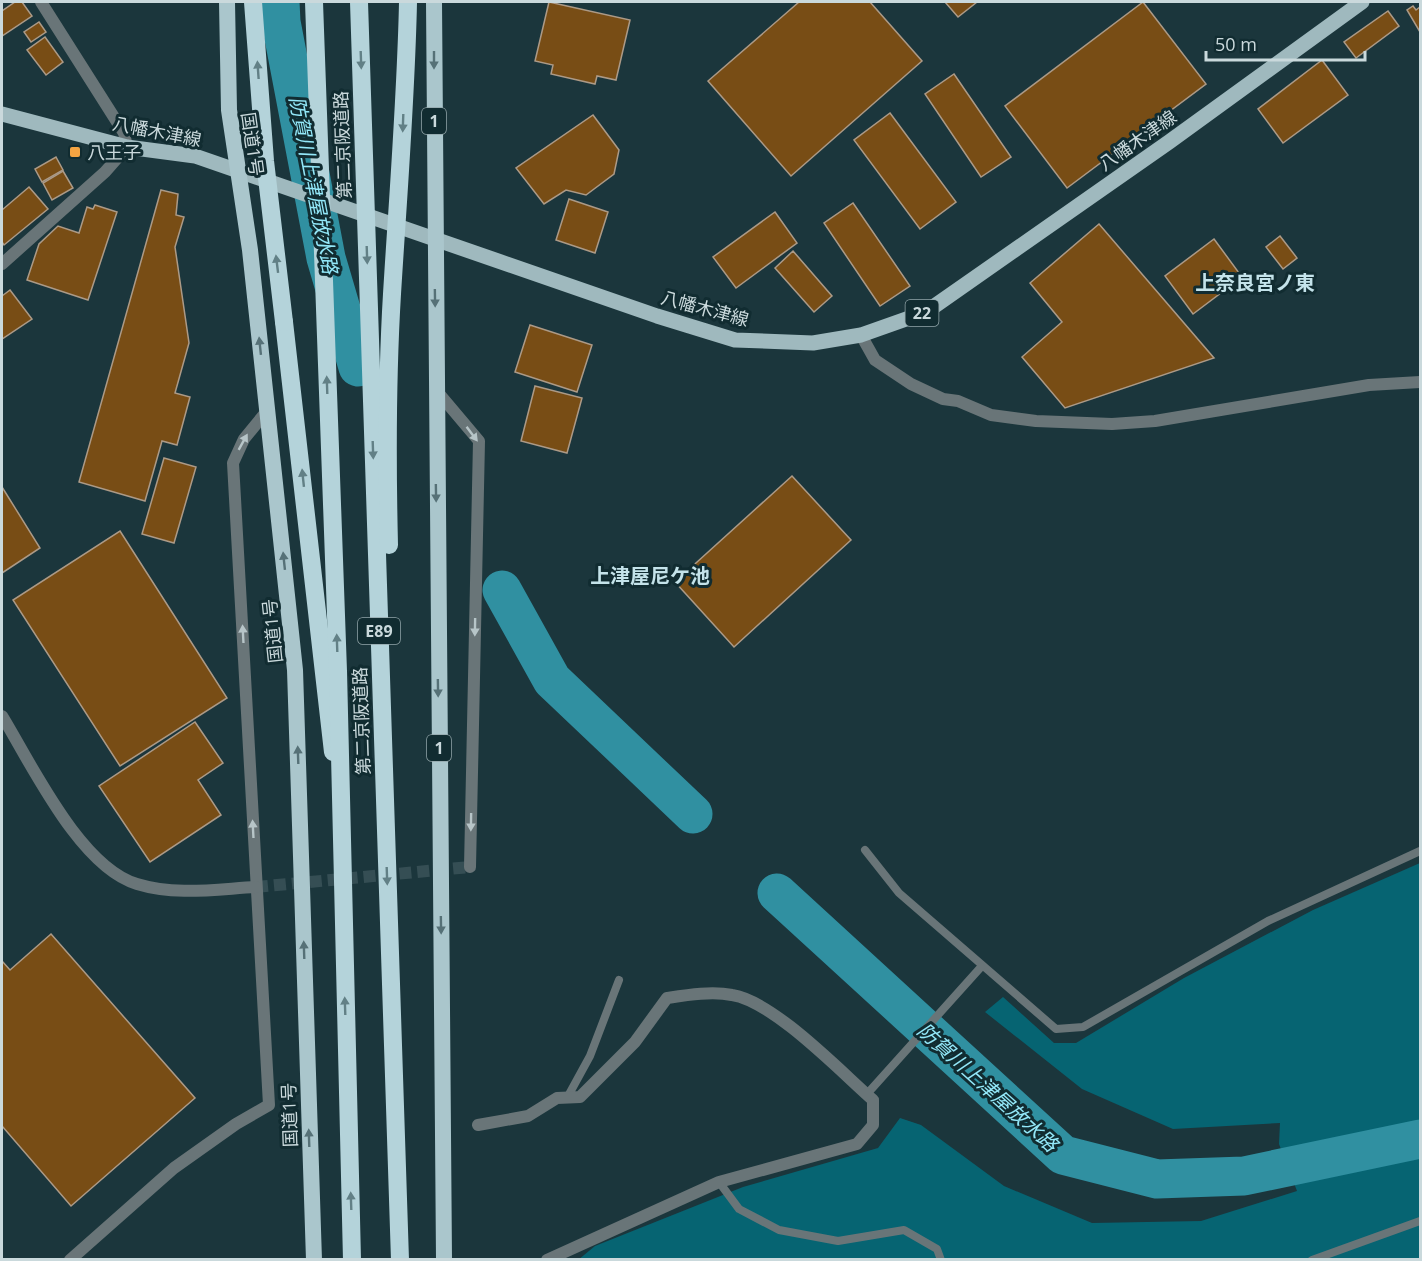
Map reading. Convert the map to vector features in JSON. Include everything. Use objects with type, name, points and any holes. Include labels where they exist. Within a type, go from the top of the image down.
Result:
[{"type":"highway","name":"国道1号","points":[[227,2],[228,110],[250,250],[295,670],[314,1260]]},
{"type":"highway","points":[[253,2],[264,161],[339,808]]},
{"type":"highway","name":"第二京阪道路","points":[[314,2],[338,671],[339,808],[352,1260]]},
{"type":"highway","name":"第二京阪道路","points":[[359,2],[400,1260]]},
{"type":"highway","points":[[386,848],[392,735],[387,438],[408,2]]},
{"type":"highway","name":"1","points":[[434,2],[435,389],[444,1257]]},
{"type":"main road","name":"八幡木津線","points":[[2,114],[127,147],[195,156],[657,316],[735,340],[813,343],[861,335],[926,312],[1169,142],[1362,2]]},
{"type":"street","points":[[2,264],[105,172],[127,147],[124,133],[41,2]]},
{"type":"street","points":[[861,335],[875,360],[911,384],[943,399],[958,401],[991,415],[1036,421],[1112,423],[1155,421],[1369,385],[1420,382]]},
{"type":"street","points":[[435,389],[479,441],[470,867]]},
{"type":"street","points":[[70,1260],[174,1168],[236,1124],[270,1104],[233,463],[244,439],[267,411]]},
{"type":"street","points":[[2,716],[67,823],[87,850],[112,870],[135,884],[160,889],[184,891],[256,887]]},
{"type":"street","points":[[478,1125],[528,1116],[557,1098],[580,1097],[635,1042],[667,998],[733,995],[779,1017],[873,1100],[873,1125],[857,1144],[719,1182],[547,1260]]},
{"type":"lane","points":[[865,850],[899,893],[981,967],[1056,1029],[1083,1027],[1268,921],[1420,851]]},
{"type":"lane","points":[[867,1094],[981,967]]},
{"type":"lane","points":[[567,1098],[590,1056],[619,980]]},
{"type":"lane","points":[[719,1182],[739,1209],[778,1230],[838,1241],[904,1230],[937,1249],[941,1260]]},
{"type":"lane","points":[[1312,1260],[1420,1221]]},
{"type":"shaded area","points":[[1420,863],[1420,1259],[578,1260],[595,1246],[743,1187],[878,1148],[900,1118],[921,1125],[1004,1186],[1092,1223],[1201,1221],[1297,1191],[1279,1144],[1280,1123],[1173,1129],[1082,1089],[985,1012],[1003,997],[1054,1043],[1076,1043],[1184,978],[1313,910]]},
{"type":"building","points":[[15,2],[22,2],[32,16],[2,36],[2,11]]},
{"type":"building","points":[[549,2],[630,20],[616,80],[597,76],[595,84],[551,74],[553,65],[535,61]]},
{"type":"building","points":[[799,2],[870,2],[922,61],[791,176],[708,81]]},
{"type":"building","points":[[945,2],[977,2],[958,17]]},
{"type":"building","points":[[1143,2],[1206,84],[1067,188],[1005,106]]},
{"type":"building","points":[[1413,6],[1416,10],[1420,7],[1420,32],[1407,10]]},
{"type":"building","points":[[1388,11],[1399,26],[1356,58],[1344,42]]},
{"type":"building","points":[[39,22],[46,32],[31,42],[24,32]]},
{"type":"building","points":[[45,37],[63,62],[46,75],[27,50]]},
{"type":"building","points":[[1322,60],[1348,95],[1283,143],[1258,109]]},
{"type":"building","points":[[954,74],[1011,157],[981,177],[925,94]]},
{"type":"building","points":[[890,113],[956,202],[920,229],[854,140]]},
{"type":"building","points":[[593,115],[619,150],[614,174],[586,195],[566,190],[544,204],[516,168]]},
{"type":"building","points":[[56,157],[63,170],[42,182],[35,169]]},
{"type":"building","points":[[63,171],[73,188],[52,200],[43,183]]},
{"type":"building","points":[[29,187],[48,209],[4,245],[2,242],[2,210]]},
{"type":"building","points":[[161,190],[178,194],[176,215],[184,217],[175,247],[189,343],[175,393],[190,397],[177,445],[162,441],[145,501],[79,482]]},
{"type":"building","points":[[569,199],[608,212],[595,253],[556,240]]},
{"type":"building","points":[[853,203],[910,286],[880,306],[824,223]]},
{"type":"building","points":[[95,205],[117,212],[88,300],[27,280],[39,244],[58,226],[79,233],[87,207],[93,209]]},
{"type":"building","points":[[775,212],[797,243],[736,288],[713,257]]},
{"type":"building","points":[[1099,224],[1214,358],[1065,408],[1022,357],[1062,322],[1030,283]]},
{"type":"building","points":[[1280,236],[1297,258],[1283,269],[1266,247]]},
{"type":"building","points":[[1214,239],[1242,277],[1193,314],[1165,276]]},
{"type":"building","points":[[793,251],[832,296],[814,312],[775,268]]},
{"type":"building","points":[[10,290],[32,319],[2,339],[2,296]]},
{"type":"building","points":[[530,325],[592,345],[577,392],[515,372]]},
{"type":"building","points":[[535,386],[582,398],[567,453],[521,441]]},
{"type":"building","points":[[164,458],[196,467],[174,543],[142,534]]},
{"type":"building","points":[[792,476],[851,540],[734,647],[675,582]]},
{"type":"building","points":[[2,487],[40,548],[2,573]]},
{"type":"building","points":[[120,531],[227,698],[120,766],[13,600]]},
{"type":"building","points":[[195,722],[223,763],[198,780],[221,815],[150,862],[99,786]]},
{"type":"building","points":[[51,934],[195,1098],[71,1206],[2,1126],[2,961],[10,970]]},
{"type":"waterway","name":"防賀川上津屋放水路","points":[[280,2],[281,22],[326,258],[358,367]]},
{"type":"waterway","name":"防賀川上津屋放水路","points":[[502,590],[552,680],[693,814]]},
{"type":"waterway","name":"防賀川上津屋放水路","points":[[777,893],[1063,1155],[1157,1179],[1244,1176],[1420,1139]]},
{"type":"tunnel","points":[[256,887],[470,867]]},
{"type":"place","name":"八王子","points":[[75,152]]},
{"type":"district","name":"上奈良宮ノ東","points":[[1255,282]]},
{"type":"district","name":"上津屋尼ケ池","points":[[650,575]]}]
